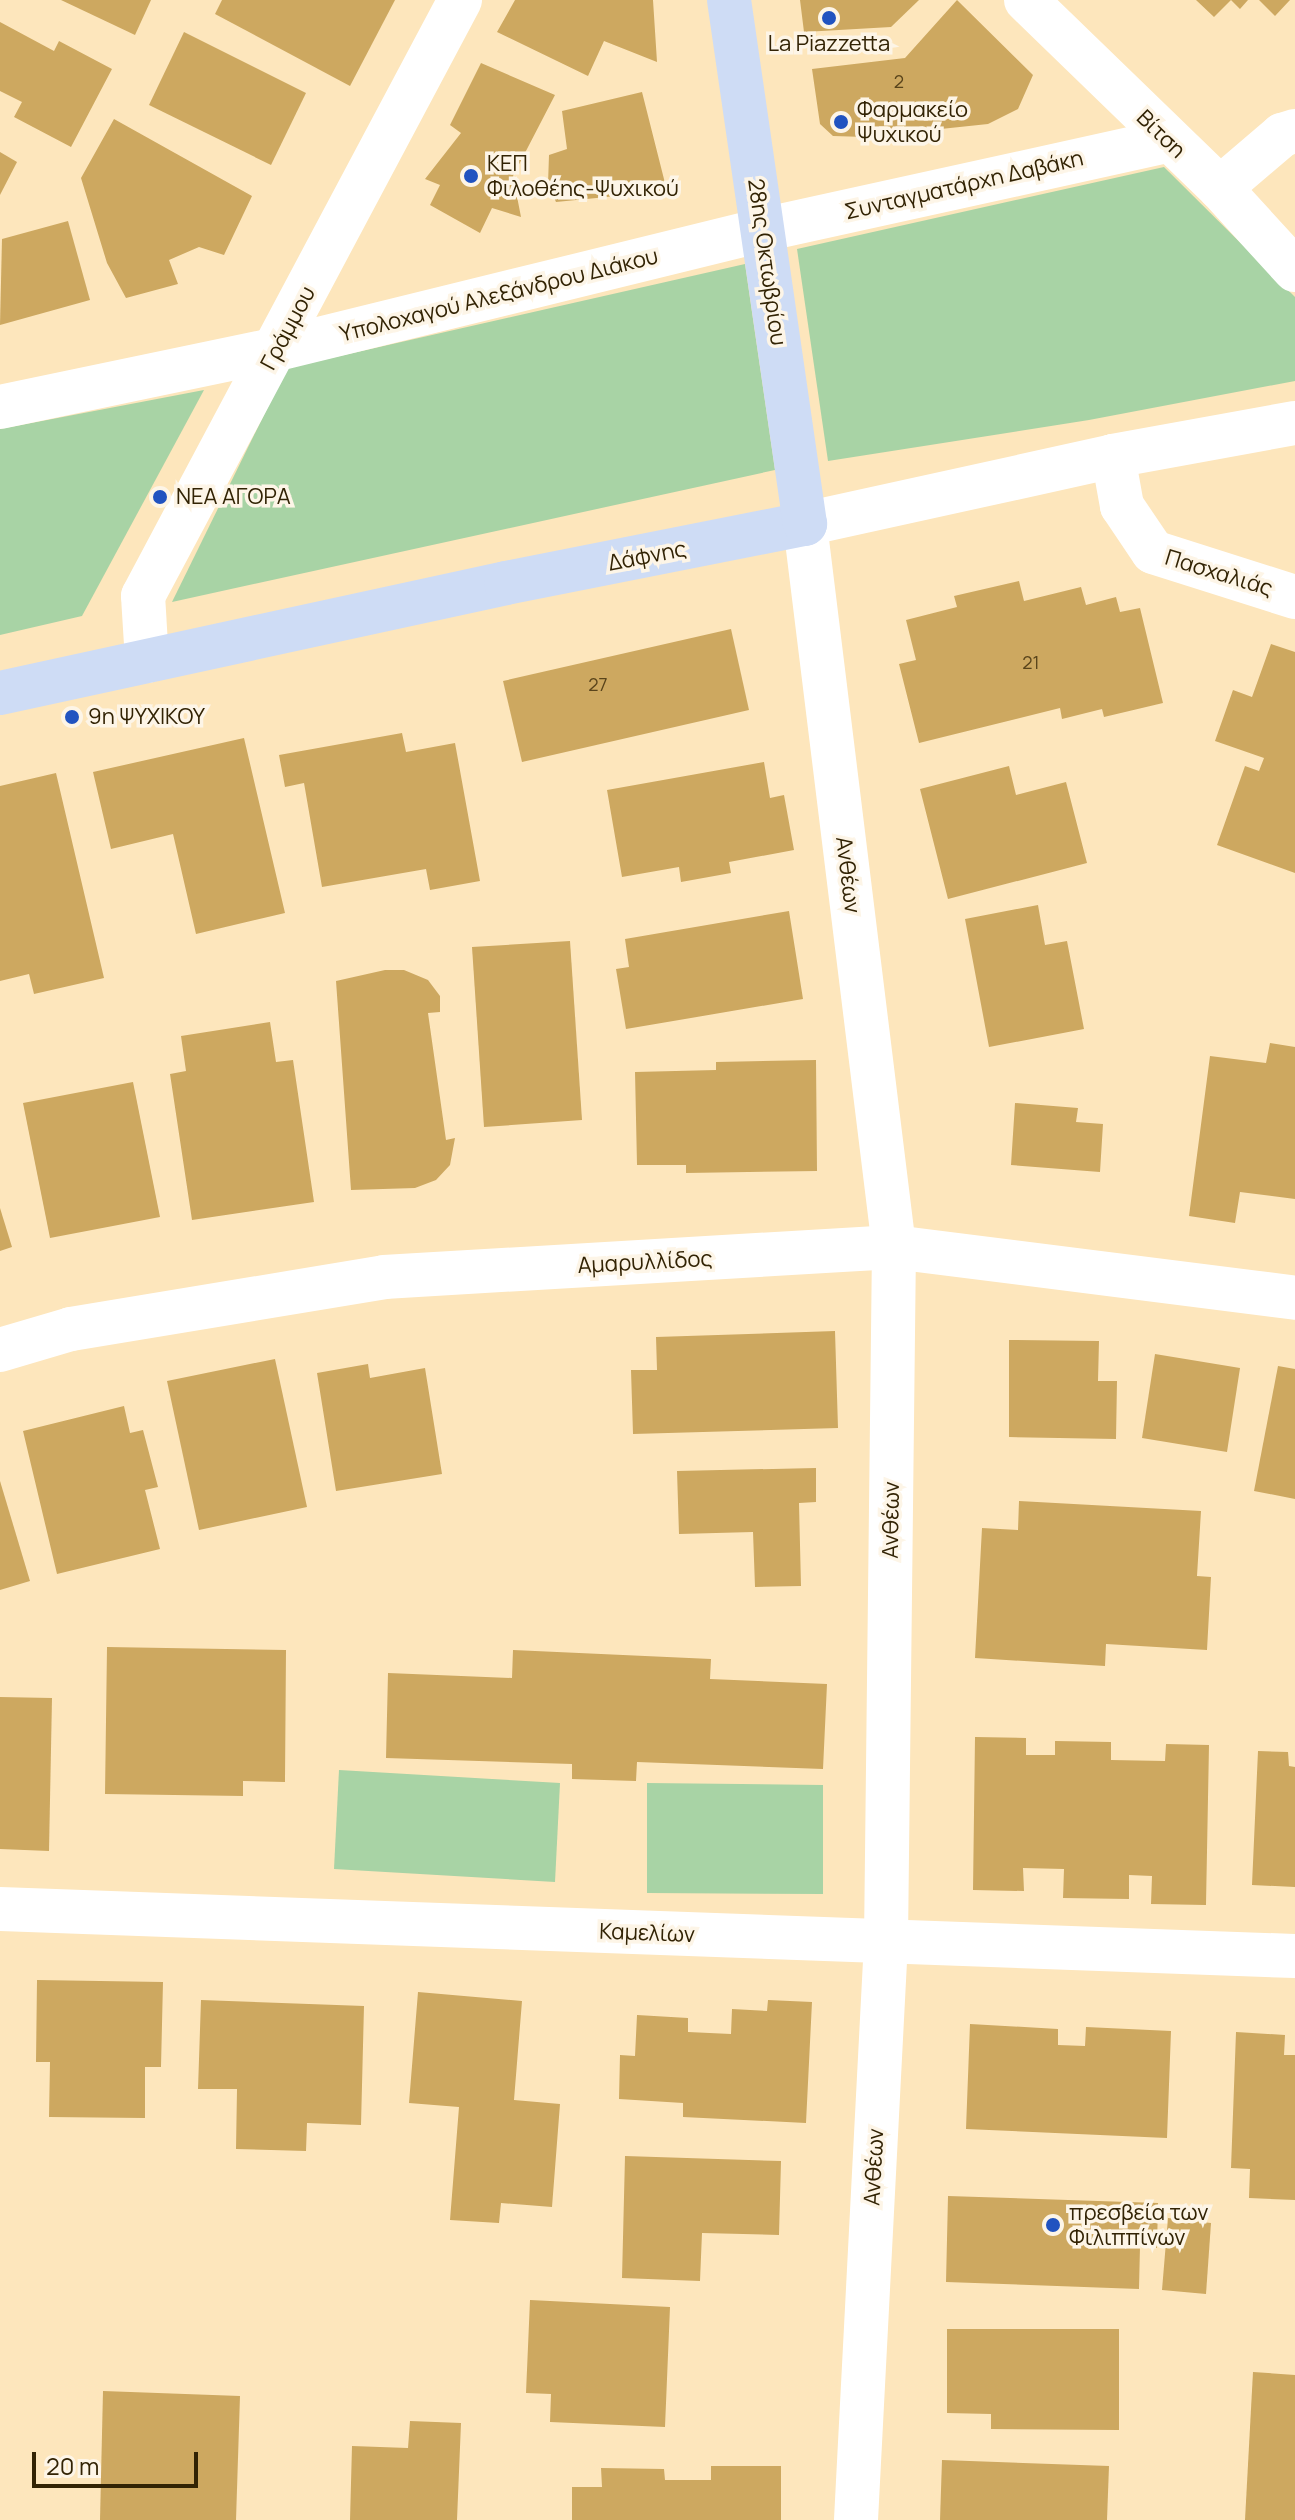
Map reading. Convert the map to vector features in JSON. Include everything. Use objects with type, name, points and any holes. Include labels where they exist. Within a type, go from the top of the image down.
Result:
[{"type":"main road","name":"28ης Οκτωβρίου","points":[[729,0],[805,524]]},
{"type":"main road","name":"Δάφνης","points":[[0,693],[805,524]]},
{"type":"street","name":"Γράμμου","points":[[147,661],[143,596],[184,511],[278,349],[460,0]]},
{"type":"street","name":"Βίτση","points":[[1026,0],[1166,141],[1220,188],[1295,270]]},
{"type":"street","points":[[1220,188],[1282,135],[1295,131]]},
{"type":"street","name":"Συνταγματάρχη Δαβάκη","points":[[762,230],[1166,141]]},
{"type":"street","name":"Υπολοχαγού Αλεξάνδρου Διάκου","points":[[0,407],[278,349],[762,230]]},
{"type":"street","name":"Δάφνης","points":[[805,524],[1113,456],[1295,423]]},
{"type":"street","name":"Πασχαλιάς","points":[[1113,456],[1122,506],[1153,552],[1295,597]]},
{"type":"street","name":"Ανθέων","points":[[805,524],[894,1247],[886,1941],[856,2520]]},
{"type":"street","name":"Αμαρυλλίδος","points":[[0,1350],[71,1329],[384,1277],[894,1247],[1295,1298]]},
{"type":"street","name":"Καμελίων","points":[[0,1909],[1295,1956]]},
{"type":"green space","points":[[1164,167],[1295,297],[1295,381],[1089,420],[828,461],[797,249]]},
{"type":"green space","points":[[745,264],[775,470],[172,602],[287,368]]},
{"type":"green space","points":[[204,390],[82,616],[0,635],[0,429]]},
{"type":"green space","points":[[339,1770],[560,1783],[555,1882],[334,1869]]},
{"type":"green space","points":[[647,1783],[823,1785],[823,1894],[647,1893]]},
{"type":"building","points":[[61,0],[151,0],[135,35]]},
{"type":"building","points":[[222,0],[395,0],[350,86],[215,14]]},
{"type":"building","points":[[515,0],[653,0],[657,62],[604,41],[588,76],[497,32]]},
{"type":"building","points":[[800,0],[919,0],[891,27],[804,32]]},
{"type":"building","points":[[957,0],[1033,75],[1018,109],[988,124],[865,137],[833,136],[820,124],[812,69],[905,58]]},
{"type":"building","points":[[1196,0],[1231,0],[1214,17]]},
{"type":"building","points":[[1231,0],[1248,0],[1240,9]]},
{"type":"building","points":[[1259,0],[1290,0],[1275,16]]},
{"type":"building","points":[[0,22],[54,51],[59,41],[112,69],[71,147],[14,117],[22,102],[0,91]]},
{"type":"building","points":[[184,32],[306,93],[271,165],[149,105]]},
{"type":"building","points":[[481,63],[555,95],[513,176],[521,217],[492,208],[480,233],[430,205],[440,185],[425,179],[461,133],[450,125]]},
{"type":"building","points":[[642,92],[667,191],[556,202],[548,184],[549,155],[567,149],[562,111]]},
{"type":"building","points":[[114,119],[252,196],[224,255],[199,247],[169,260],[178,284],[126,298],[107,263],[81,178]]},
{"type":"building","points":[[0,152],[17,162],[0,195]]},
{"type":"building","points":[[68,221],[90,300],[0,325],[2,239]]},
{"type":"building","points":[[1019,581],[1024,601],[1081,587],[1086,605],[1116,597],[1120,612],[1140,608],[1163,703],[1104,717],[1102,709],[1062,719],[1060,708],[919,743],[899,664],[916,660],[906,620],[957,607],[954,596]]},
{"type":"building","points":[[731,629],[749,710],[522,762],[503,681]]},
{"type":"building","points":[[1271,644],[1295,652],[1295,873],[1217,845],[1245,766],[1259,771],[1264,758],[1215,741],[1233,690],[1252,697]]},
{"type":"building","points":[[402,733],[406,752],[455,743],[480,881],[430,890],[426,869],[322,887],[304,783],[285,787],[279,755]]},
{"type":"building","points":[[244,738],[285,913],[196,934],[173,834],[111,849],[93,772]]},
{"type":"building","points":[[764,762],[770,798],[784,795],[794,850],[729,862],[731,873],[681,882],[679,867],[622,877],[607,790]]},
{"type":"building","points":[[1009,766],[1016,795],[1066,782],[1087,863],[948,899],[920,789]]},
{"type":"building","points":[[56,773],[104,978],[34,994],[29,974],[0,981],[0,786]]},
{"type":"building","points":[[1038,905],[1045,945],[1067,941],[1084,1029],[989,1047],[965,919]]},
{"type":"building","points":[[789,911],[803,999],[626,1029],[616,969],[629,967],[625,939]]},
{"type":"building","points":[[570,941],[582,1120],[484,1127],[472,947]]},
{"type":"building","points":[[385,970],[404,970],[428,980],[440,996],[440,1012],[428,1013],[446,1140],[455,1138],[450,1165],[436,1180],[415,1188],[351,1190],[336,981]]},
{"type":"building","points":[[270,1022],[276,1062],[293,1060],[314,1202],[192,1220],[170,1074],[186,1071],[181,1036]]},
{"type":"building","points":[[1270,1043],[1295,1047],[1295,1199],[1240,1192],[1235,1223],[1189,1216],[1210,1056],[1266,1063]]},
{"type":"building","points":[[816,1060],[817,1171],[686,1173],[686,1165],[637,1165],[635,1072],[716,1070],[716,1062]]},
{"type":"building","points":[[133,1082],[160,1217],[50,1238],[23,1103]]},
{"type":"building","points":[[1015,1103],[1078,1108],[1076,1122],[1103,1124],[1100,1172],[1011,1165]]},
{"type":"building","points":[[0,1208],[12,1247],[0,1251]]},
{"type":"building","points":[[835,1331],[838,1428],[633,1434],[631,1370],[657,1370],[656,1337]]},
{"type":"building","points":[[1009,1340],[1099,1341],[1098,1381],[1117,1381],[1116,1439],[1009,1437]]},
{"type":"building","points":[[1155,1354],[1240,1368],[1227,1452],[1142,1438]]},
{"type":"building","points":[[275,1359],[307,1507],[199,1530],[167,1381]]},
{"type":"building","points":[[368,1364],[370,1378],[425,1368],[442,1474],[336,1491],[317,1373]]},
{"type":"building","points":[[1278,1366],[1295,1369],[1295,1499],[1254,1491]]},
{"type":"building","points":[[124,1406],[130,1433],[143,1430],[158,1487],[145,1490],[160,1549],[57,1574],[23,1431]]},
{"type":"building","points":[[816,1468],[816,1502],[799,1503],[801,1586],[755,1587],[753,1532],[679,1534],[677,1471]]},
{"type":"building","points":[[0,1481],[30,1581],[0,1590]]},
{"type":"building","points":[[1019,1501],[1201,1511],[1197,1576],[1211,1577],[1207,1650],[1106,1644],[1105,1666],[975,1658],[982,1528],[1018,1530]]},
{"type":"building","points":[[107,1647],[286,1650],[285,1782],[243,1781],[243,1796],[105,1794]]},
{"type":"building","points":[[513,1650],[711,1659],[710,1679],[827,1684],[823,1769],[637,1762],[636,1781],[572,1779],[572,1764],[386,1758],[388,1673],[512,1678]]},
{"type":"building","points":[[0,1697],[52,1698],[49,1851],[0,1849]]},
{"type":"building","points":[[975,1737],[1026,1738],[1026,1755],[1055,1755],[1055,1741],[1111,1742],[1111,1760],[1165,1761],[1166,1744],[1209,1745],[1206,1905],[1151,1904],[1152,1876],[1129,1875],[1129,1899],[1063,1898],[1064,1869],[1023,1868],[1024,1891],[973,1890]]},
{"type":"building","points":[[1258,1751],[1288,1752],[1289,1766],[1295,1767],[1295,1887],[1252,1885]]},
{"type":"building","points":[[37,1980],[163,1982],[161,2067],[145,2067],[145,2118],[49,2117],[50,2062],[36,2062]]},
{"type":"building","points":[[418,1992],[522,2001],[514,2100],[560,2104],[552,2207],[501,2203],[499,2223],[450,2220],[459,2107],[409,2103]]},
{"type":"building","points":[[201,2000],[364,2006],[361,2125],[307,2123],[306,2151],[236,2149],[237,2089],[198,2089]]},
{"type":"building","points":[[768,2000],[812,2002],[806,2123],[683,2117],[683,2103],[619,2099],[620,2055],[635,2056],[637,2015],[688,2018],[688,2032],[731,2034],[732,2009],[767,2011]]},
{"type":"building","points":[[970,2024],[1058,2029],[1058,2045],[1085,2046],[1086,2027],[1171,2031],[1167,2138],[966,2129]]},
{"type":"building","points":[[1236,2032],[1285,2035],[1284,2055],[1295,2055],[1295,2200],[1249,2198],[1250,2169],[1231,2168]]},
{"type":"building","points":[[625,2156],[781,2161],[779,2235],[702,2233],[700,2281],[622,2278]]},
{"type":"building","name":"πρεσβεία των Φιλιππίνων","points":[[948,2196],[1158,2203],[1157,2248],[1140,2247],[1139,2289],[946,2282]]},
{"type":"building","points":[[1168,2218],[1211,2223],[1206,2294],[1162,2290]]},
{"type":"building","points":[[530,2300],[670,2307],[665,2427],[550,2422],[551,2394],[526,2393]]},
{"type":"building","points":[[947,2329],[1119,2329],[1119,2430],[991,2429],[991,2414],[947,2413]]},
{"type":"building","points":[[1253,2372],[1295,2375],[1295,2520],[1245,2520]]},
{"type":"building","points":[[103,2391],[240,2396],[236,2520],[100,2520]]},
{"type":"building","points":[[410,2421],[461,2423],[457,2520],[350,2520],[352,2446],[408,2448]]},
{"type":"building","points":[[942,2460],[1109,2466],[1107,2520],[940,2520]]},
{"type":"building","points":[[711,2466],[781,2466],[781,2520],[572,2520],[572,2487],[602,2487],[601,2468],[664,2469],[665,2480],[711,2480]]},
{"type":"place","name":"La Piazzetta","points":[[829,18]]},
{"type":"place","name":"Φαρμακείο Ψυχικού","points":[[841,122]]},
{"type":"place","name":"ΚΕΠ Φιλοθέης-Ψυχικού","points":[[471,176]]},
{"type":"place","name":"ΝΕΑ ΑΓΟΡΑ","points":[[160,497]]},
{"type":"place","name":"9η ΨΥΧΙΚΟΥ","points":[[72,717]]},
{"type":"place","name":"πρεσβεία των Φιλιππίνων","points":[[1053,2225]]}]
